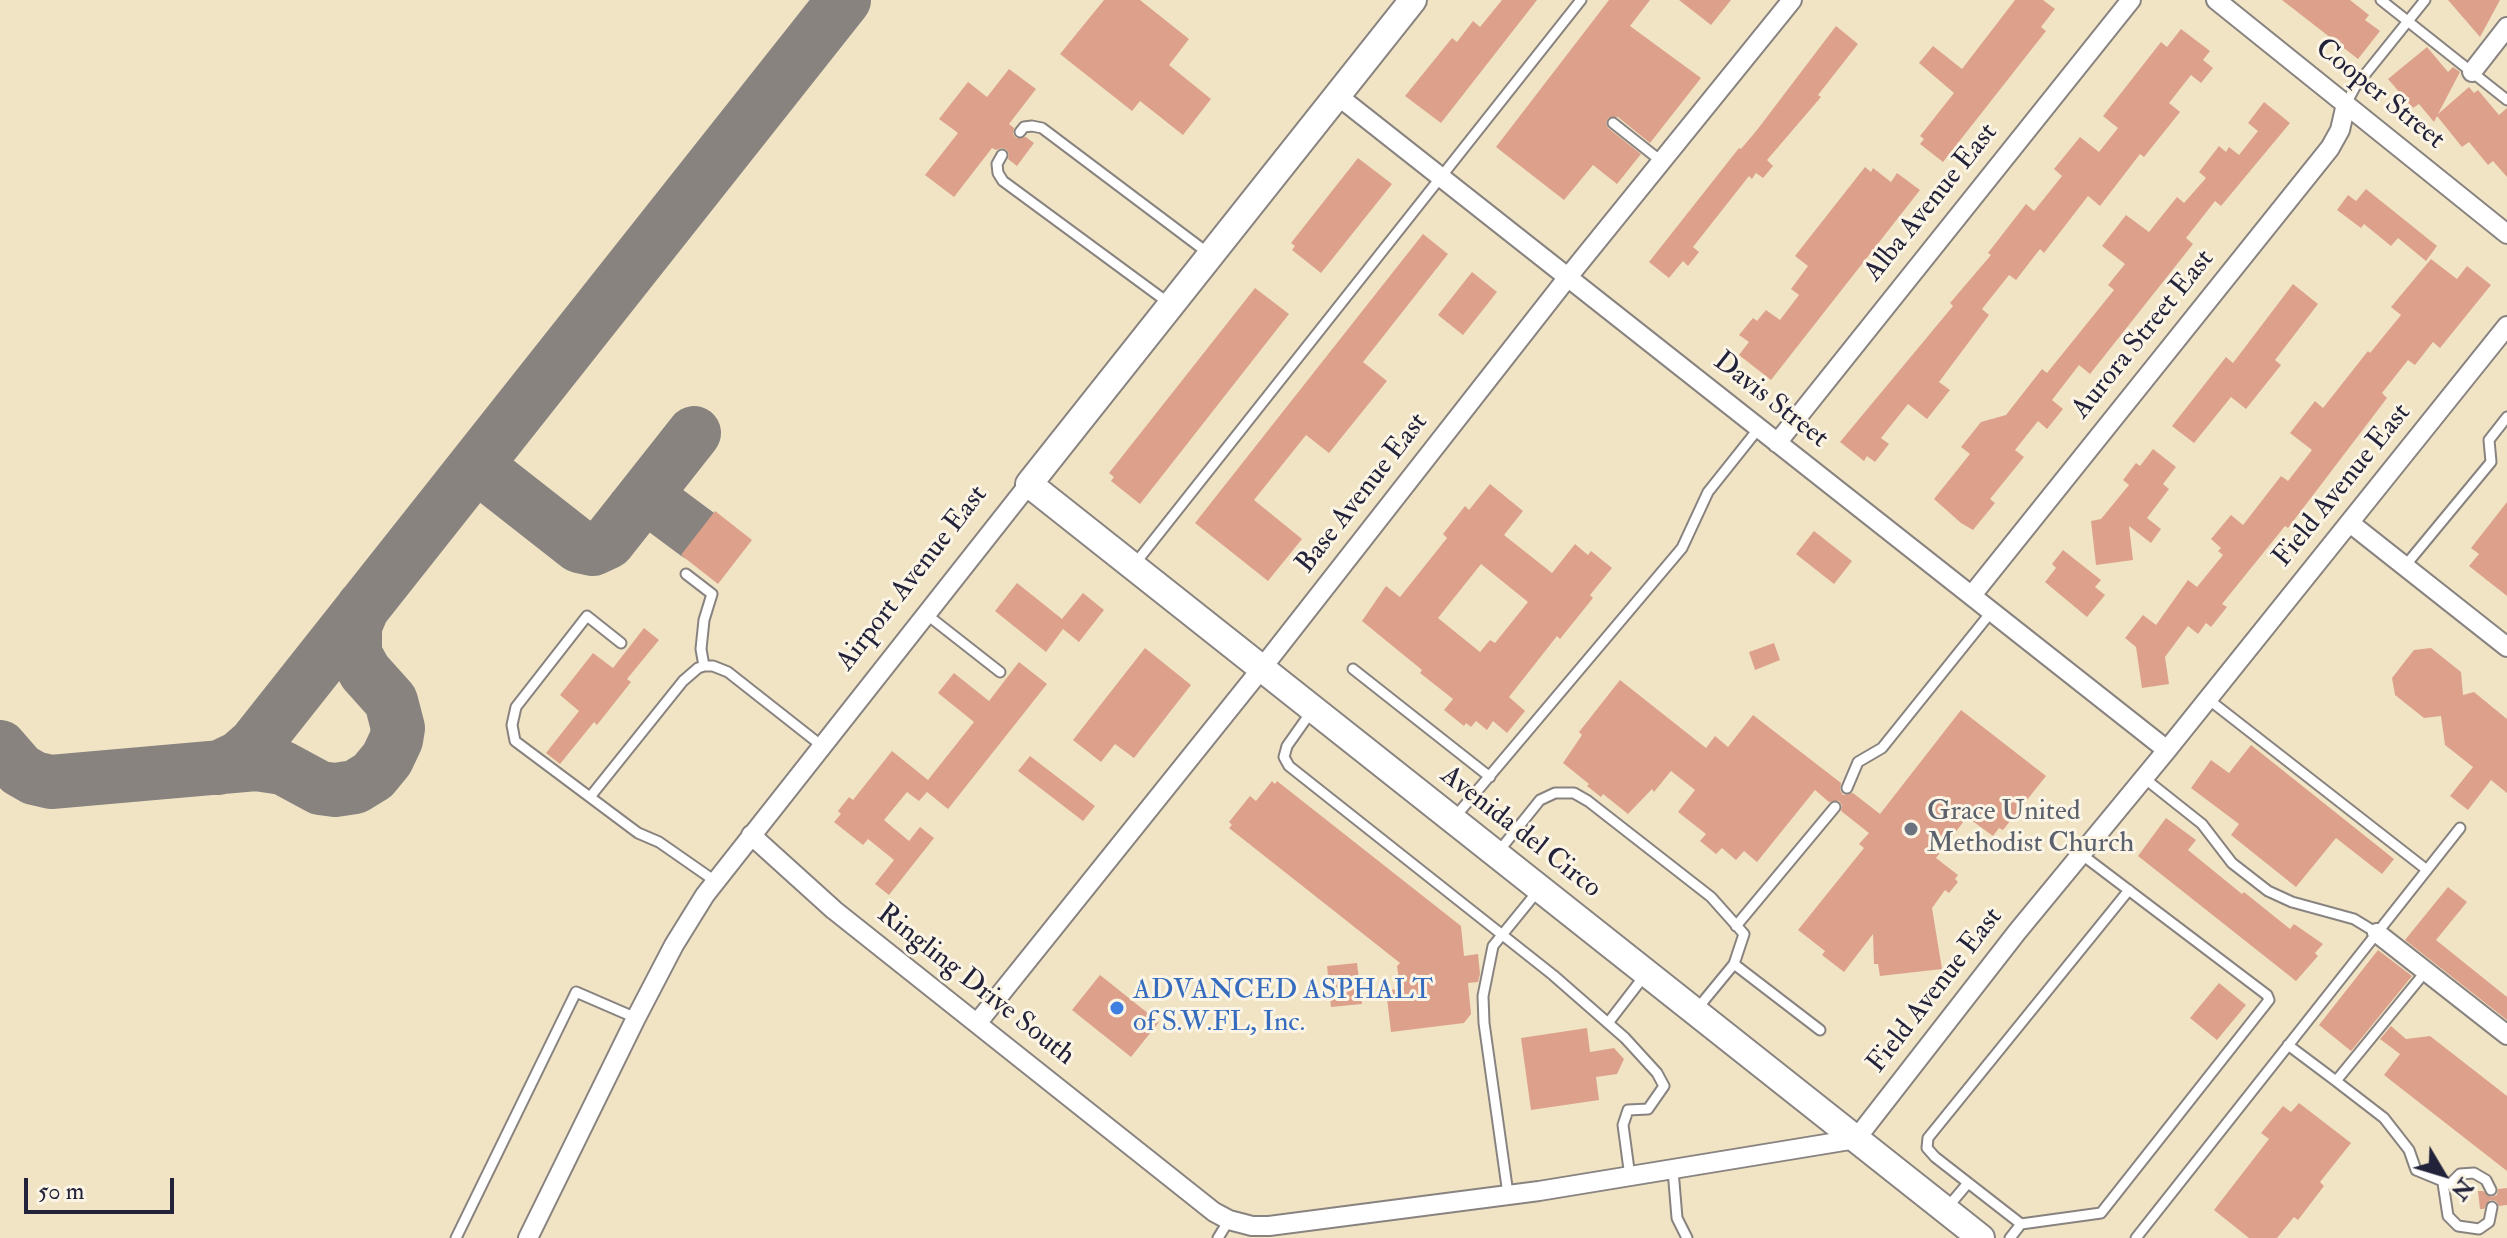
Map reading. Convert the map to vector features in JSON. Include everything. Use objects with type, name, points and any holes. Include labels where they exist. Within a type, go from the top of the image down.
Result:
[{"type":"street","name":"Airport Avenue East","points":[[528,1238],[636,1018],[687,924],[715,881],[1413,0]]},
{"type":"street","name":"Base Avenue East","points":[[978,1022],[1262,668],[1568,277],[1792,0]]},
{"type":"street","name":"Alba Avenue East","points":[[1777,443],[2131,0]]},
{"type":"street","name":"Cooper Street","points":[[2216,0],[2507,234]]},
{"type":"street","points":[[2472,72],[2507,27]]},
{"type":"street","name":"Davis Street","points":[[1338,96],[2167,750]]},
{"type":"street","name":"Aurora Street East","points":[[1972,595],[2330,148],[2340,130],[2346,104]]},
{"type":"street","name":"Field Avenue East","points":[[1856,1139],[2081,854],[2507,326]]},
{"type":"street","name":"Avenida del Circo","points":[[1029,484],[1977,1236]]},
{"type":"street","points":[[2350,523],[2507,647]]},
{"type":"street","name":"Ringling Drive South","points":[[751,835],[834,910],[1214,1212],[1229,1220]]},
{"type":"street","points":[[2377,933],[2507,1035]]},
{"type":"street","points":[[1229,1220],[1252,1226],[1269,1226],[1630,1177],[1856,1139]]},
{"type":"lane","points":[[1133,566],[1581,0]]},
{"type":"lane","points":[[2381,0],[2507,100]]},
{"type":"lane","points":[[2346,104],[2355,87],[2425,0]]},
{"type":"lane","points":[[1613,123],[1661,161]]},
{"type":"lane","points":[[1020,132],[1024,127],[1042,128],[1211,255]]},
{"type":"lane","points":[[1002,155],[997,164],[1003,181],[1171,305]]},
{"type":"lane","points":[[2405,566],[2491,462],[2489,440],[2507,417]]},
{"type":"lane","points":[[1453,820],[1682,548],[1708,492],[1759,428]]},
{"type":"lane","points":[[686,574],[712,594],[704,620],[701,649],[704,666]]},
{"type":"lane","points":[[1847,788],[1858,762],[1882,748],[1992,611]]},
{"type":"lane","points":[[926,614],[1000,672]]},
{"type":"lane","points":[[621,643],[587,616],[516,707],[512,725],[515,741],[638,833],[659,842],[715,881]]},
{"type":"lane","points":[[590,797],[683,681],[704,666],[728,672],[822,746]]},
{"type":"lane","points":[[1353,669],[1490,777]]},
{"type":"lane","points":[[2208,699],[2427,870]]},
{"type":"lane","points":[[1313,709],[1287,746],[1284,757],[1289,766],[1553,975],[1608,1023],[1657,1073],[1664,1086],[1648,1109],[1628,1110],[1623,1125],[1630,1177]]},
{"type":"lane","points":[[2144,778],[2202,824],[2232,863],[2268,891],[2292,902],[2354,919],[2377,933]]},
{"type":"lane","points":[[1496,855],[1540,800],[1555,793],[1574,793],[1711,897],[1744,934],[1734,964],[1695,1012]]},
{"type":"lane","points":[[1736,926],[1835,807]]},
{"type":"lane","points":[[2136,1238],[2460,828]]},
{"type":"lane","points":[[2010,1238],[2021,1224],[2101,1213],[2269,1000],[2267,995],[2081,854]]},
{"type":"lane","points":[[1508,1194],[1483,996],[1493,946],[1539,889]]},
{"type":"lane","points":[[2021,1224],[1935,1157],[1927,1148],[1928,1138],[2129,890]]},
{"type":"lane","points":[[1734,964],[1820,1030]]},
{"type":"lane","points":[[2336,1081],[2426,971]]},
{"type":"lane","points":[[1608,1023],[1646,974]]},
{"type":"lane","points":[[456,1238],[576,992],[636,1018]]},
{"type":"lane","points":[[2288,1045],[2384,1118],[2409,1150],[2416,1170],[2450,1184],[2460,1174],[2474,1173],[2486,1180],[2491,1190]]},
{"type":"lane","points":[[1673,1170],[1677,1218],[1687,1238]]},
{"type":"lane","points":[[1944,1211],[1968,1183]]},
{"type":"lane","points":[[2443,1183],[2448,1216],[2458,1226],[2479,1229],[2489,1222],[2492,1207]]},
{"type":"lane","points":[[1218,1238],[1229,1220]]},
{"type":"building","points":[[1104,0],[1140,0],[1189,39],[1169,65],[1211,99],[1183,135],[1140,101],[1132,111],[1060,54]]},
{"type":"building","points":[[1502,0],[1537,0],[1441,123],[1405,96],[1452,38],[1457,42],[1473,21],[1480,27]]},
{"type":"building","points":[[1609,0],[1650,0],[1630,26],[1701,78],[1650,143],[1618,117],[1608,118],[1608,128],[1641,154],[1617,184],[1593,165],[1564,200],[1496,147]]},
{"type":"building","points":[[1679,0],[1731,0],[1711,25]]},
{"type":"building","points":[[2015,0],[2043,0],[2055,9],[2041,27],[2046,31],[1943,162],[1920,144],[1924,139],[1920,136],[1954,93],[1919,63],[1933,46],[1962,69]]},
{"type":"building","points":[[2282,0],[2350,0],[2369,15],[2365,20],[2380,31],[2358,59]]},
{"type":"building","points":[[2448,0],[2500,0],[2480,37]]},
{"type":"building","points":[[1836,26],[1858,44],[1818,95],[1821,97],[1767,160],[1773,166],[1763,178],[1756,173],[1752,179],[1749,176],[1693,247],[1699,252],[1688,266],[1683,261],[1669,278],[1649,262],[1739,148],[1757,130]]},
{"type":"building","points":[[2181,29],[2210,51],[2203,60],[2213,68],[2201,83],[2191,75],[2169,103],[2180,112],[2144,157],[2140,154],[2100,206],[2088,196],[2044,253],[2040,249],[2016,280],[2009,275],[1982,309],[1989,315],[1939,382],[1950,390],[1927,419],[1908,404],[1881,438],[1889,444],[1875,462],[1867,456],[1864,461],[1840,442],[1953,306],[1950,303],[1991,255],[1988,253],[2026,204],[2034,211],[2062,176],[2054,169],[2080,137],[2099,152],[2118,128],[2103,116],[2161,42],[2167,47]]},
{"type":"building","points":[[2427,47],[2448,72],[2453,67],[2460,72],[2438,114],[2469,87],[2474,93],[2478,90],[2499,115],[2507,108],[2507,177],[2493,161],[2488,165],[2469,142],[2462,147],[2437,116],[2434,122],[2419,104],[2413,108],[2388,79]]},
{"type":"building","points":[[1009,69],[1036,89],[1009,124],[1014,128],[1016,138],[1026,137],[1034,143],[1017,166],[1008,159],[1006,149],[992,148],[954,197],[925,175],[958,133],[939,119],[968,82],[987,97]]},
{"type":"building","points":[[2264,102],[2290,123],[2221,206],[2215,201],[2186,238],[2193,244],[2090,374],[2079,365],[2052,400],[2063,409],[2047,429],[2038,421],[2015,450],[2024,457],[1990,499],[1995,503],[1973,530],[1961,523],[1934,499],[1970,454],[1961,447],[1981,422],[2006,415],[2042,369],[2047,373],[2114,290],[2108,285],[2125,264],[2102,246],[2126,215],[2149,232],[2177,197],[2184,203],[2206,178],[2199,172],[2219,146],[2226,152],[2229,147],[2239,155],[2258,131],[2248,123]]},
{"type":"building","points":[[1358,158],[1392,184],[1321,273],[1292,250],[1295,246],[1291,243]]},
{"type":"building","points":[[1865,167],[1871,172],[1873,168],[1891,182],[1897,173],[1920,190],[1771,380],[1739,355],[1749,342],[1739,335],[1753,318],[1757,321],[1766,310],[1780,320],[1799,295],[1791,289],[1808,266],[1795,256]]},
{"type":"building","points":[[2366,189],[2437,246],[2426,261],[2398,238],[2391,246],[2364,224],[2361,228],[2337,210],[2348,195],[2356,201]]},
{"type":"building","points":[[1423,234],[1448,254],[1363,362],[1387,381],[1329,453],[1306,435],[1254,500],[1302,539],[1268,581],[1195,523]]},
{"type":"building","points":[[2431,259],[2457,279],[2467,266],[2491,285],[2440,348],[2433,342],[2415,365],[2408,360],[2382,393],[2387,398],[2288,528],[2285,526],[2222,604],[2227,607],[2211,627],[2206,623],[2198,634],[2188,626],[2165,657],[2169,684],[2142,688],[2136,647],[2125,638],[2143,615],[2156,625],[2188,580],[2197,587],[2223,555],[2218,551],[2221,548],[2211,539],[2231,515],[2243,525],[2281,476],[2288,481],[2312,450],[2290,433],[2315,401],[2323,408],[2401,315],[2391,307]]},
{"type":"building","points":[[1472,272],[1497,292],[1463,335],[1438,315]]},
{"type":"building","points":[[2293,284],[2318,304],[2275,360],[2281,365],[2246,409],[2231,397],[2194,443],[2172,426],[2226,357],[2233,363]]},
{"type":"building","points":[[1255,288],[1289,314],[1140,504],[1111,481],[1114,477],[1109,473]]},
{"type":"building","points":[[2153,449],[2176,467],[2163,484],[2169,489],[2147,518],[2161,529],[2151,543],[2129,526],[2133,560],[2096,565],[2091,521],[2101,519],[2129,485],[2123,480],[2136,463],[2140,466]]},
{"type":"building","points":[[1490,484],[1523,511],[1504,535],[1552,573],[1575,544],[1588,555],[1591,551],[1612,568],[1590,595],[1593,598],[1560,639],[1557,636],[1509,697],[1525,711],[1507,733],[1493,721],[1487,730],[1476,721],[1471,727],[1466,723],[1464,726],[1444,710],[1453,699],[1362,621],[1386,586],[1400,597],[1447,538],[1443,534],[1465,506],[1469,510]],"holes":[[[1481,564],[1528,602],[1495,643],[1490,640],[1480,652],[1438,618]]]},
{"type":"building","points":[[2507,502],[2507,596],[2469,566],[2479,554],[2471,548]]},
{"type":"building","points":[[715,511],[752,540],[718,584],[681,555]]},
{"type":"building","points":[[1814,531],[1852,561],[1834,584],[1796,554]]},
{"type":"building","points":[[2063,550],[2101,580],[2095,587],[2105,595],[2087,617],[2045,582],[2056,568],[2052,564]]},
{"type":"building","points":[[1017,583],[1062,619],[1083,593],[1104,610],[1079,642],[1063,629],[1046,652],[995,611]]},
{"type":"building","points":[[644,628],[659,640],[627,679],[631,682],[597,725],[594,722],[560,764],[546,753],[579,711],[560,695],[593,653],[613,668]]},
{"type":"building","points":[[1774,643],[1780,660],[1755,670],[1749,652]]},
{"type":"building","points":[[1145,648],[1191,685],[1134,758],[1115,744],[1101,762],[1073,740]]},
{"type":"building","points":[[2431,648],[2461,672],[2463,695],[2474,692],[2507,719],[2507,793],[2491,780],[2468,810],[2450,796],[2473,767],[2445,745],[2441,716],[2424,718],[2395,695],[2392,678],[2414,650]]},
{"type":"building","points":[[1019,662],[1047,684],[948,809],[927,792],[919,801],[907,792],[884,820],[909,841],[920,827],[934,838],[889,895],[875,884],[894,860],[868,839],[863,845],[834,822],[841,814],[838,811],[849,797],[853,800],[892,751],[928,780],[974,722],[938,693],[954,673],[989,701]]},
{"type":"building","name":"Grace United Methodist Church","points":[[1620,680],[1706,748],[1715,736],[1728,747],[1753,715],[1841,783],[1843,795],[1853,793],[1880,814],[1961,710],[2046,776],[2003,830],[1999,828],[1993,836],[1967,817],[1936,858],[1958,875],[1955,879],[1958,882],[1949,893],[1945,890],[1932,908],[1942,969],[1880,976],[1878,964],[1874,964],[1873,934],[1844,972],[1822,955],[1825,951],[1798,930],[1864,848],[1859,844],[1869,833],[1841,811],[1839,801],[1829,802],[1815,790],[1757,862],[1744,851],[1736,860],[1722,848],[1716,854],[1700,841],[1706,834],[1678,812],[1695,790],[1671,771],[1654,792],[1652,789],[1628,814],[1603,794],[1601,797],[1563,763],[1582,735],[1579,732]]},
{"type":"building","points":[[2251,745],[2394,859],[2382,874],[2336,838],[2296,887],[2231,835],[2239,824],[2191,788],[2211,760],[2229,773]]},
{"type":"building","points":[[1030,756],[1095,806],[1083,821],[1018,771]]},
{"type":"building","points":[[1272,781],[1275,784],[1277,781],[1461,926],[1464,956],[1478,954],[1480,974],[1478,982],[1468,983],[1471,1014],[1464,1023],[1391,1032],[1386,990],[1400,989],[1397,966],[1400,963],[1229,828],[1232,825],[1229,822],[1250,796],[1256,801]]},
{"type":"building","points":[[2166,818],[2196,840],[2188,850],[2242,894],[2244,892],[2290,929],[2294,924],[2323,944],[2315,953],[2318,956],[2296,981],[2138,856]]},
{"type":"building","points":[[2448,887],[2467,902],[2436,940],[2507,997],[2507,1020],[2405,940]]},
{"type":"building","points":[[2378,950],[2412,976],[2351,1051],[2319,1025]]},
{"type":"building","points":[[1357,963],[1362,1004],[1331,1007],[1327,966]]},
{"type":"building","points":[[1100,975],[1159,1022],[1131,1057],[1072,1010]]},
{"type":"building","points":[[2219,983],[2246,1005],[2217,1040],[2190,1018]]},
{"type":"building","points":[[2391,1026],[2406,1039],[2430,1036],[2507,1096],[2507,1171],[2384,1075],[2400,1054],[2380,1039]]},
{"type":"building","points":[[1587,1028],[1590,1052],[1614,1048],[1624,1059],[1617,1074],[1596,1077],[1599,1100],[1531,1110],[1521,1038]]},
{"type":"building","points":[[2299,1103],[2351,1143],[2320,1182],[2324,1186],[2298,1220],[2294,1217],[2277,1238],[2249,1238],[2214,1210],[2269,1139],[2261,1133],[2283,1106],[2291,1112]]},
{"type":"building","points":[[2507,1188],[2507,1205],[2499,1206],[2496,1201],[2490,1200],[2484,1209],[2480,1209],[2478,1191],[2491,1197],[2497,1195],[2498,1189]]},
{"type":"taxiway","points":[[218,768],[239,758],[255,744],[844,0]]},
{"type":"taxiway","points":[[488,450],[485,464],[491,477],[579,546],[593,549],[608,542],[694,433]]},
{"type":"taxiway","points":[[633,510],[645,504],[658,505],[697,534]]},
{"type":"taxiway","points":[[0,747],[20,770],[34,778],[51,782],[256,764],[283,768],[320,788],[335,790],[355,787],[373,776],[387,759],[398,728],[391,701],[365,672],[355,654],[355,626],[363,607]]},
{"type":"place","name":"Grace United Methodist Church","points":[[1911,829]]},
{"type":"place","name":"ADVANCED ASPHALT of S.W.FL, Inc.","points":[[1117,1008]]}]
